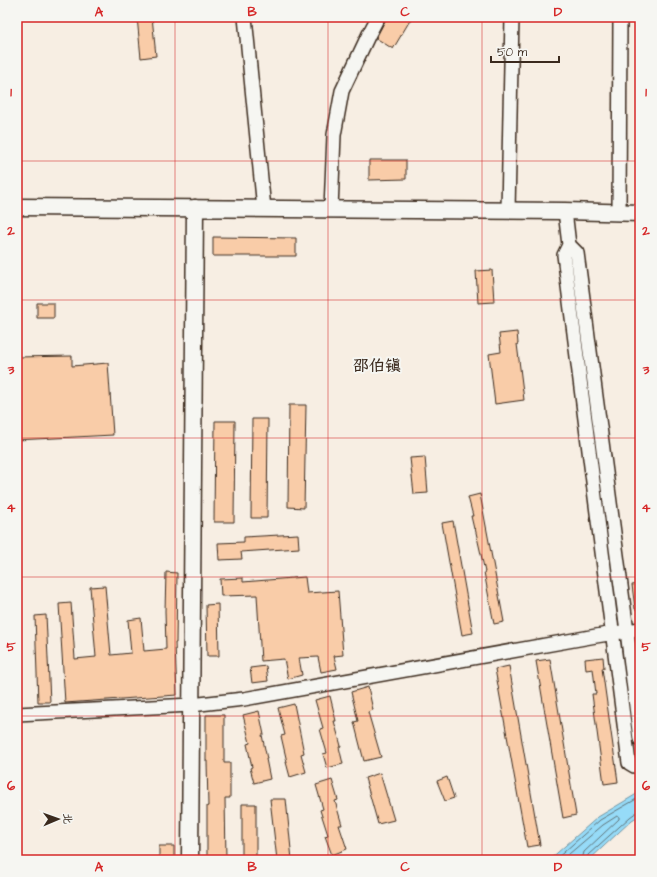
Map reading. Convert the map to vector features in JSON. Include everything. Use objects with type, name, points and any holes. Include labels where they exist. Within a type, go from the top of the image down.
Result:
[{"type":"main road","points":[[17,207],[508,210],[640,213]]},
{"type":"main road","points":[[190,860],[195,208]]},
{"type":"street","points":[[244,17],[264,209]]},
{"type":"street","points":[[332,209],[334,135],[342,91],[368,34],[378,17]]},
{"type":"street","points":[[508,210],[512,17]]},
{"type":"street","points":[[619,212],[620,17]]},
{"type":"street","points":[[565,211],[569,245],[564,256],[629,763],[634,766],[640,764]]},
{"type":"street","points":[[569,245],[578,253],[634,630],[640,740]]},
{"type":"street","points":[[17,714],[191,705],[244,699],[634,630]]},
{"type":"water","points":[[640,792],[640,815],[632,820],[589,860],[549,860],[598,817]]},
{"type":"building","points":[[137,17],[152,17],[156,56],[141,58]]},
{"type":"building","points":[[387,17],[412,17],[393,49],[376,38]]},
{"type":"building","points":[[369,160],[406,160],[406,179],[369,180]]},
{"type":"building","points":[[213,237],[296,238],[296,256],[213,256]]},
{"type":"building","points":[[492,270],[494,302],[478,303],[476,271]]},
{"type":"building","points":[[37,303],[54,303],[54,318],[37,318]]},
{"type":"building","points":[[517,332],[517,344],[524,400],[495,404],[489,354],[501,352],[499,334]]},
{"type":"building","points":[[72,356],[72,366],[108,363],[113,435],[17,440],[17,357]]},
{"type":"building","points":[[289,405],[306,405],[304,508],[288,507]]},
{"type":"building","points":[[252,419],[268,419],[267,518],[251,518]]},
{"type":"building","points":[[215,421],[235,421],[234,522],[214,522]]},
{"type":"building","points":[[425,457],[428,493],[414,494],[410,458]]},
{"type":"building","points":[[480,494],[504,622],[494,624],[485,572],[471,516],[473,516],[468,497]]},
{"type":"building","points":[[453,521],[473,633],[462,635],[442,523]]},
{"type":"building","points":[[298,534],[299,548],[241,552],[242,559],[219,560],[218,543],[244,542],[244,537]]},
{"type":"building","points":[[166,572],[177,573],[175,643],[177,695],[65,703],[59,604],[71,603],[75,659],[96,657],[90,587],[105,586],[111,655],[131,653],[128,620],[141,618],[144,651],[166,649]]},
{"type":"building","points":[[305,577],[307,593],[338,591],[343,655],[334,656],[337,669],[321,672],[318,657],[299,658],[302,675],[288,679],[284,659],[261,661],[257,595],[221,596],[220,579],[243,578],[243,582]]},
{"type":"building","points":[[640,584],[640,609],[635,609],[632,585]]},
{"type":"building","points":[[218,604],[219,656],[207,656],[206,605]]},
{"type":"building","points":[[46,615],[50,702],[38,702],[35,616]]},
{"type":"building","points":[[603,657],[604,668],[602,668],[618,782],[604,784],[592,694],[596,694],[593,669],[586,670],[585,659]]},
{"type":"building","points":[[550,659],[576,815],[563,818],[536,661]]},
{"type":"building","points":[[266,666],[268,681],[252,683],[250,668]]},
{"type":"building","points":[[509,666],[540,845],[527,847],[495,669]]},
{"type":"building","points":[[368,687],[373,710],[368,712],[381,757],[364,761],[354,722],[358,721],[351,692]]},
{"type":"building","points":[[330,696],[336,721],[334,721],[341,746],[339,747],[343,764],[327,768],[323,754],[327,753],[320,729],[323,728],[315,700]]},
{"type":"building","points":[[294,704],[304,753],[301,754],[306,772],[290,777],[281,736],[285,735],[278,708]]},
{"type":"building","points":[[259,711],[270,779],[254,783],[250,768],[252,767],[247,744],[250,743],[243,715]]},
{"type":"building","points":[[206,715],[224,715],[224,763],[230,763],[230,798],[225,798],[226,860],[207,860],[208,806]]},
{"type":"building","points":[[380,773],[394,820],[378,824],[365,778]]},
{"type":"building","points":[[447,777],[454,798],[445,801],[437,781]]},
{"type":"building","points":[[332,780],[338,800],[335,801],[342,825],[339,825],[347,849],[332,855],[325,836],[328,835],[320,810],[323,809],[316,785]]},
{"type":"building","points":[[270,799],[286,799],[292,860],[277,860]]},
{"type":"building","points":[[242,804],[256,804],[256,860],[242,860]]},
{"type":"building","points":[[159,846],[174,846],[174,860],[159,860]]},
{"type":"district","name":"邵伯镇","points":[[377,365]]}]
